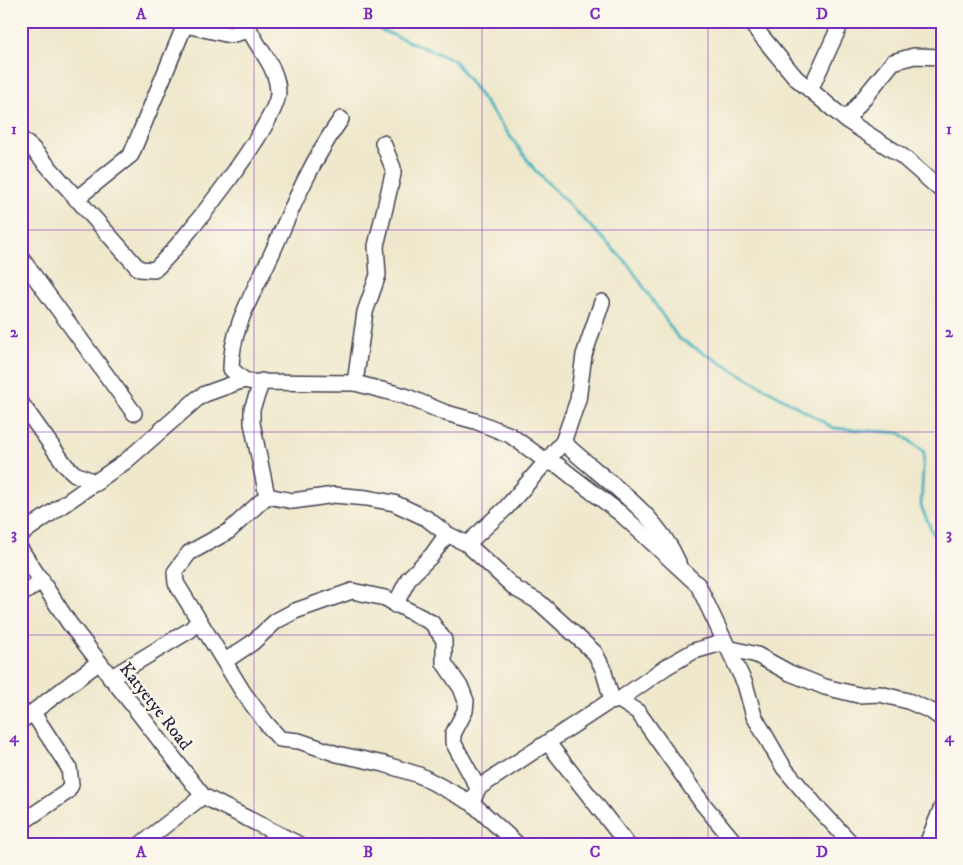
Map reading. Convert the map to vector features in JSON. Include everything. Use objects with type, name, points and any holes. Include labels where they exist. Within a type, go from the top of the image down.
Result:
[{"type":"street","points":[[749,21],[782,63],[810,90],[846,120],[902,156],[942,191]]},
{"type":"street","points":[[810,90],[842,21]]},
{"type":"street","points":[[21,139],[32,148],[76,199],[139,269],[149,271],[159,266],[226,184],[273,112],[278,96],[277,84],[265,52],[248,25],[230,35],[190,26],[184,27],[131,155],[76,199]]},
{"type":"street","points":[[846,120],[892,62],[914,56],[942,57]]},
{"type":"street","points":[[244,380],[231,369],[236,333],[273,252],[286,218],[318,155],[341,119]]},
{"type":"street","points":[[355,383],[365,312],[378,275],[376,246],[393,174],[393,168],[383,143]]},
{"type":"street","points":[[21,258],[134,413]]},
{"type":"street","points":[[467,544],[506,508],[563,442],[578,400],[584,355],[602,302]]},
{"type":"street","points":[[21,534],[98,483],[205,394],[244,380],[355,383],[405,396],[446,413],[475,421],[510,435],[546,461],[559,466],[620,513],[698,586],[745,684],[754,716],[784,768],[852,844]]},
{"type":"street","points":[[262,381],[252,409],[252,423],[267,496]]},
{"type":"street","points":[[21,403],[66,466],[75,474],[98,483]]},
{"type":"street","points":[[563,442],[601,473],[658,530],[673,552],[681,570]]},
{"type":"street","points":[[267,496],[293,501],[334,495],[394,503],[426,518],[447,534],[467,544],[516,589],[539,602],[594,653],[615,700],[638,712],[703,804],[736,844]]},
{"type":"street","points":[[267,496],[229,531],[189,553],[175,572],[176,583],[243,692],[280,739],[299,741],[337,754],[384,764],[419,775],[472,803],[517,844]]},
{"type":"street","points":[[395,605],[409,578],[432,555],[447,534]]},
{"type":"street","name":"Katyetye Road","points":[[21,550],[68,623],[203,796],[276,840],[298,844]]},
{"type":"street","points":[[21,595],[42,580]]},
{"type":"street","points":[[225,661],[252,643],[276,621],[295,610],[352,591],[385,598],[432,623],[444,640],[444,663],[461,688],[466,701],[465,711],[453,734],[453,742],[478,788]]},
{"type":"street","points":[[110,678],[190,630],[199,622]]},
{"type":"street","points":[[472,803],[478,788],[666,667],[694,651],[727,645],[757,655],[790,673],[825,687],[858,695],[880,694],[908,701],[931,711],[942,719]]},
{"type":"street","points":[[21,823],[67,792],[71,785],[70,768],[27,717],[98,662]]},
{"type":"street","points":[[548,743],[627,844]]},
{"type":"street","points":[[141,844],[203,796]]},
{"type":"street","points":[[927,844],[942,807]]},
{"type":"waterway","points":[[366,21],[371,26],[454,60],[535,170],[628,264],[678,338],[834,428],[900,433],[924,452],[921,506],[933,534],[942,538]]}]
